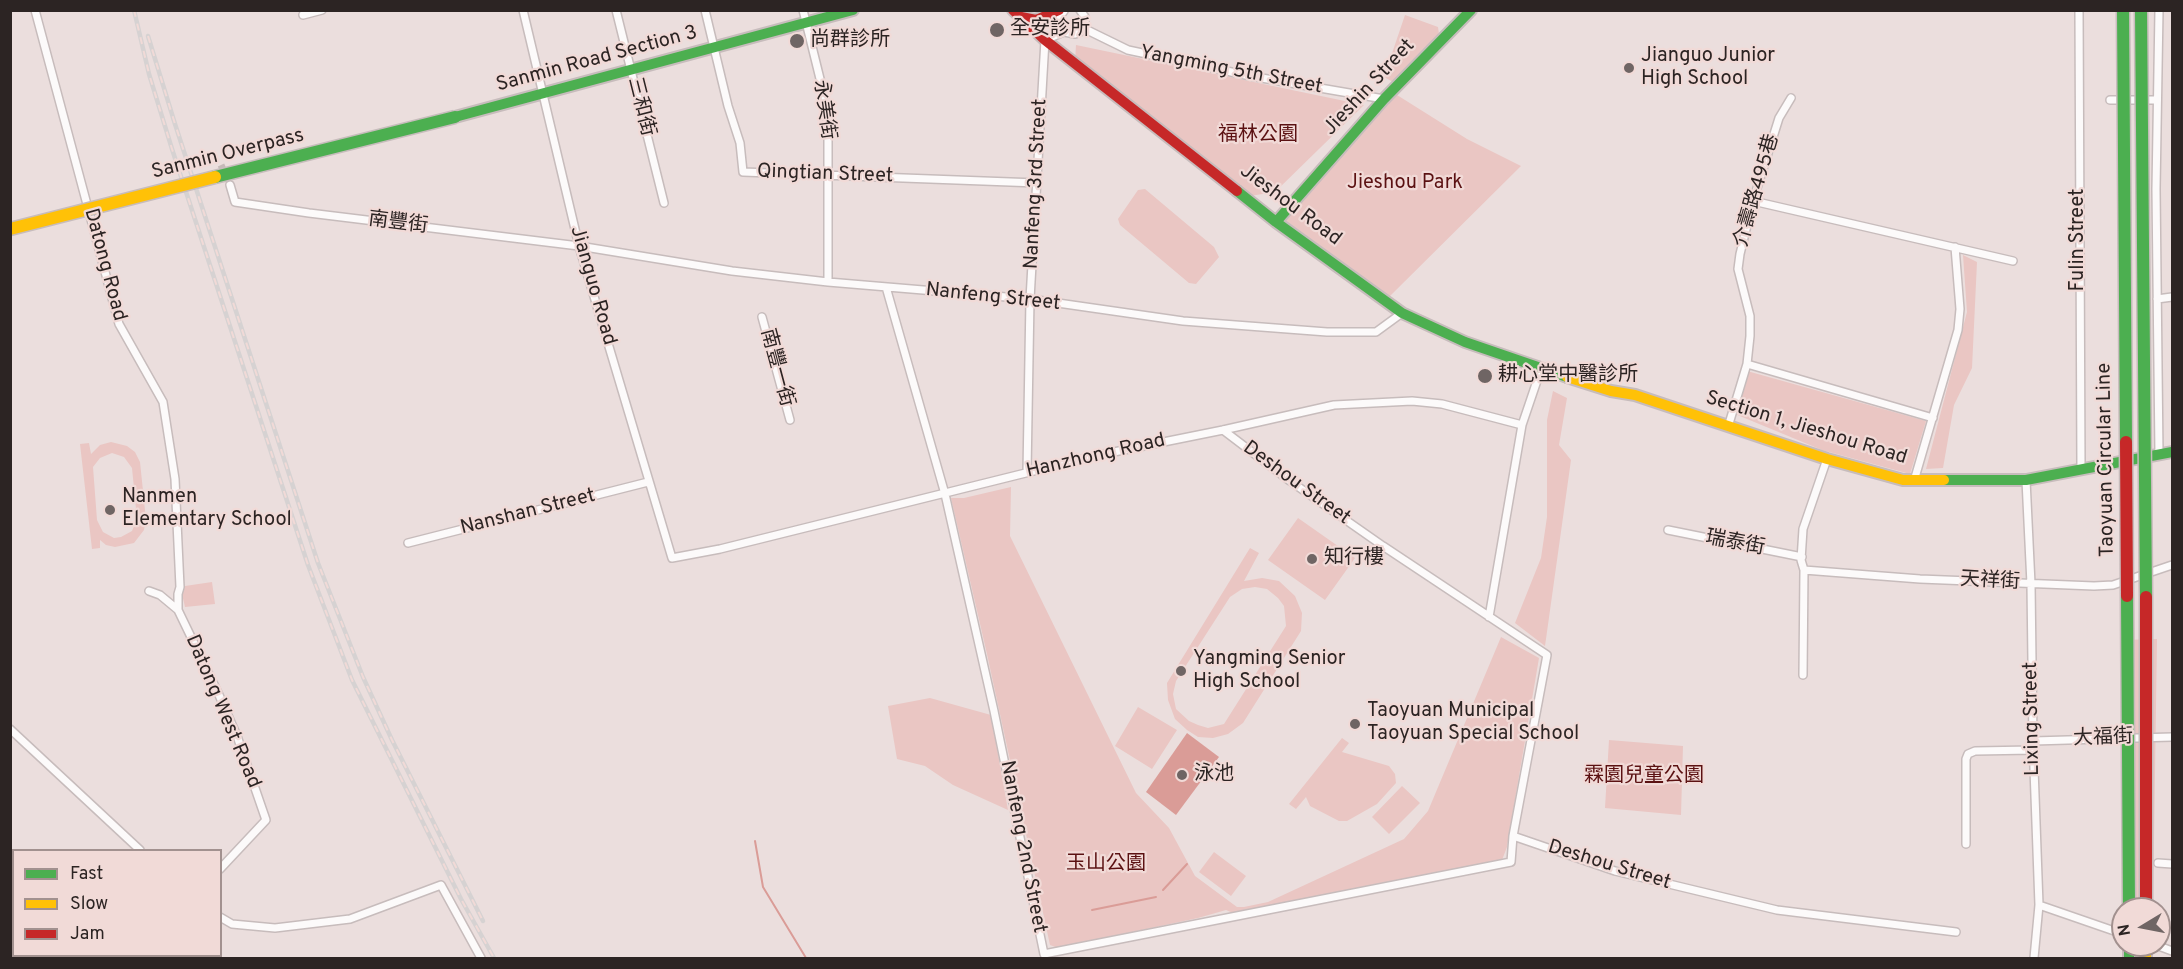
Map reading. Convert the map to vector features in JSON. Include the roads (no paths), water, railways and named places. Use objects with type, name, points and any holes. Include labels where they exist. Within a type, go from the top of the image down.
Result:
[{"type":"main road","name":"Sanmin Road Section 3","points":[[455,117],[853,10]]},
{"type":"main road","points":[[1017,14],[1036,20],[1059,10]]},
{"type":"main road","name":"Jieshin Street","points":[[1276,222],[1384,99],[1471,10]]},
{"type":"main road","name":"Taoyuan Circular Line","points":[[2122,10],[2129,897]]},
{"type":"main road","name":"Taoyuan Circular Line","points":[[2141,10],[2147,686],[2146,897]]},
{"type":"main road","name":"Jieshou Road","points":[[1017,14],[1045,39],[1276,222],[1402,313],[1431,328],[1575,380]]},
{"type":"main road","name":"Sanmin Overpass","points":[[10,229],[455,117]]},
{"type":"main road","name":"Section 1, Jieshou Road","points":[[1575,380],[1611,391],[1635,395],[1827,459],[1889,477],[1914,481],[2026,480],[2172,452]]},
{"type":"street","points":[[35,10],[119,324],[163,402],[175,479],[180,587],[178,610]]},
{"type":"street","points":[[303,15],[322,10]]},
{"type":"street","name":"Jianguo Road","points":[[523,10],[579,246],[672,558]]},
{"type":"street","name":"三和街","points":[[616,10],[664,203]]},
{"type":"street","name":"Qingtian Street","points":[[705,10],[728,106],[740,144],[743,172],[1037,183]]},
{"type":"street","name":"永美街","points":[[803,10],[826,103],[828,282]]},
{"type":"street","points":[[1064,10],[1059,22],[1064,32]]},
{"type":"street","points":[[1045,39],[1064,32],[1075,34],[1083,28],[1085,17],[1080,10]]},
{"type":"street","name":"Fulin Street","points":[[2079,10],[2081,469]]},
{"type":"street","points":[[2159,10],[2157,100],[2159,455]]},
{"type":"street","name":"Yangming 5th Street","points":[[1083,28],[1128,50],[1250,76],[1384,99]]},
{"type":"street","name":"Nanfeng 3rd Street","points":[[1027,472],[1030,299],[1045,39]]},
{"type":"street","name":"介壽路495巷","points":[[1728,427],[1747,364],[1750,336],[1750,316],[1738,269],[1740,254],[1753,201],[1779,118],[1791,98]]},
{"type":"street","points":[[2110,100],[2157,100]]},
{"type":"street","name":"南豐街","points":[[230,185],[235,202],[320,215],[579,246]]},
{"type":"street","points":[[1753,201],[2013,261]]},
{"type":"street","name":"Nanfeng Street","points":[[579,246],[732,272],[1030,299],[1184,321],[1327,332],[1376,332],[1402,313]]},
{"type":"street","points":[[1914,481],[1958,330],[1960,309],[1955,247]]},
{"type":"street","name":"Nanfeng 2nd Street","points":[[886,287],[945,494],[994,711],[1044,954],[1511,862],[1513,836]]},
{"type":"street","points":[[2157,299],[2172,297]]},
{"type":"street","name":"南豐一街","points":[[762,317],[790,420]]},
{"type":"street","points":[[1747,364],[1933,418]]},
{"type":"street","points":[[1489,617],[1522,424],[1541,369]]},
{"type":"street","name":"Hanzhong Road","points":[[672,558],[720,549],[1027,472],[1334,405],[1371,401],[1442,404],[1522,424]]},
{"type":"street","name":"Deshou Street","points":[[1223,430],[1290,481],[1383,546],[1547,655],[1513,836],[1615,872],[1777,910],[1956,932]]},
{"type":"street","points":[[1803,675],[1803,529],[1827,459]]},
{"type":"street","name":"Lixing Street","points":[[2026,480],[2031,584],[2033,750],[2039,905],[2034,958]]},
{"type":"street","name":"Nanshan Street","points":[[408,543],[648,482]]},
{"type":"street","name":"瑞泰街","points":[[1668,530],[1802,557]]},
{"type":"street","name":"天祥街","points":[[1804,570],[2031,584],[2113,585],[2172,565]]},
{"type":"street","name":"Datong West Road","points":[[149,591],[160,595],[178,610],[230,721],[266,820],[222,867]]},
{"type":"street","points":[[10,729],[139,849]]},
{"type":"street","name":"大福街","points":[[2033,741],[2172,737]]},
{"type":"street","points":[[1966,844],[1966,759],[1968,754],[1975,751],[2033,750]]},
{"type":"street","points":[[2158,863],[2172,864]]},
{"type":"street","points":[[222,917],[232,924],[275,928],[350,919],[441,885],[481,958]]},
{"type":"street","points":[[2039,905],[2111,930]]},
{"type":"waterway","points":[[755,841],[763,887],[806,958]]},
{"type":"waterway","points":[[1163,890],[1187,864]]},
{"type":"waterway","points":[[1092,910],[1156,897]]},
{"type":"tunnel","points":[[221,165],[230,185]]},
{"type":"railway","points":[[134,10],[149,74],[172,149],[308,565],[352,680],[461,899],[494,958]]},
{"type":"railway","points":[[148,36],[318,563],[363,677],[392,740],[483,921]]},
{"type":"place","name":"全安診所","points":[[997,30]]},
{"type":"place","name":"尚群診所","points":[[797,41]]},
{"type":"place","name":"Jianguo Junior High School","points":[[1629,68]]},
{"type":"place","name":"耕心堂中醫診所","points":[[1485,376]]},
{"type":"place","name":"Nanmen Elementary School","points":[[110,510]]},
{"type":"place","name":"知行樓","points":[[1312,559]]},
{"type":"place","name":"Yangming Senior High School","points":[[1181,671]]},
{"type":"place","name":"Taoyuan Municipal Taoyuan Special School","points":[[1355,724]]},
{"type":"place","name":"泳池","points":[[1182,775]]},
{"type":"park label","name":"福林公園","points":[[1258,136]]},
{"type":"park label","name":"Jieshou Park","points":[[1405,184]]},
{"type":"park label","name":"霖園兒童公園","points":[[1644,777]]},
{"type":"park label","name":"玉山公園","points":[[1106,865]]}]
